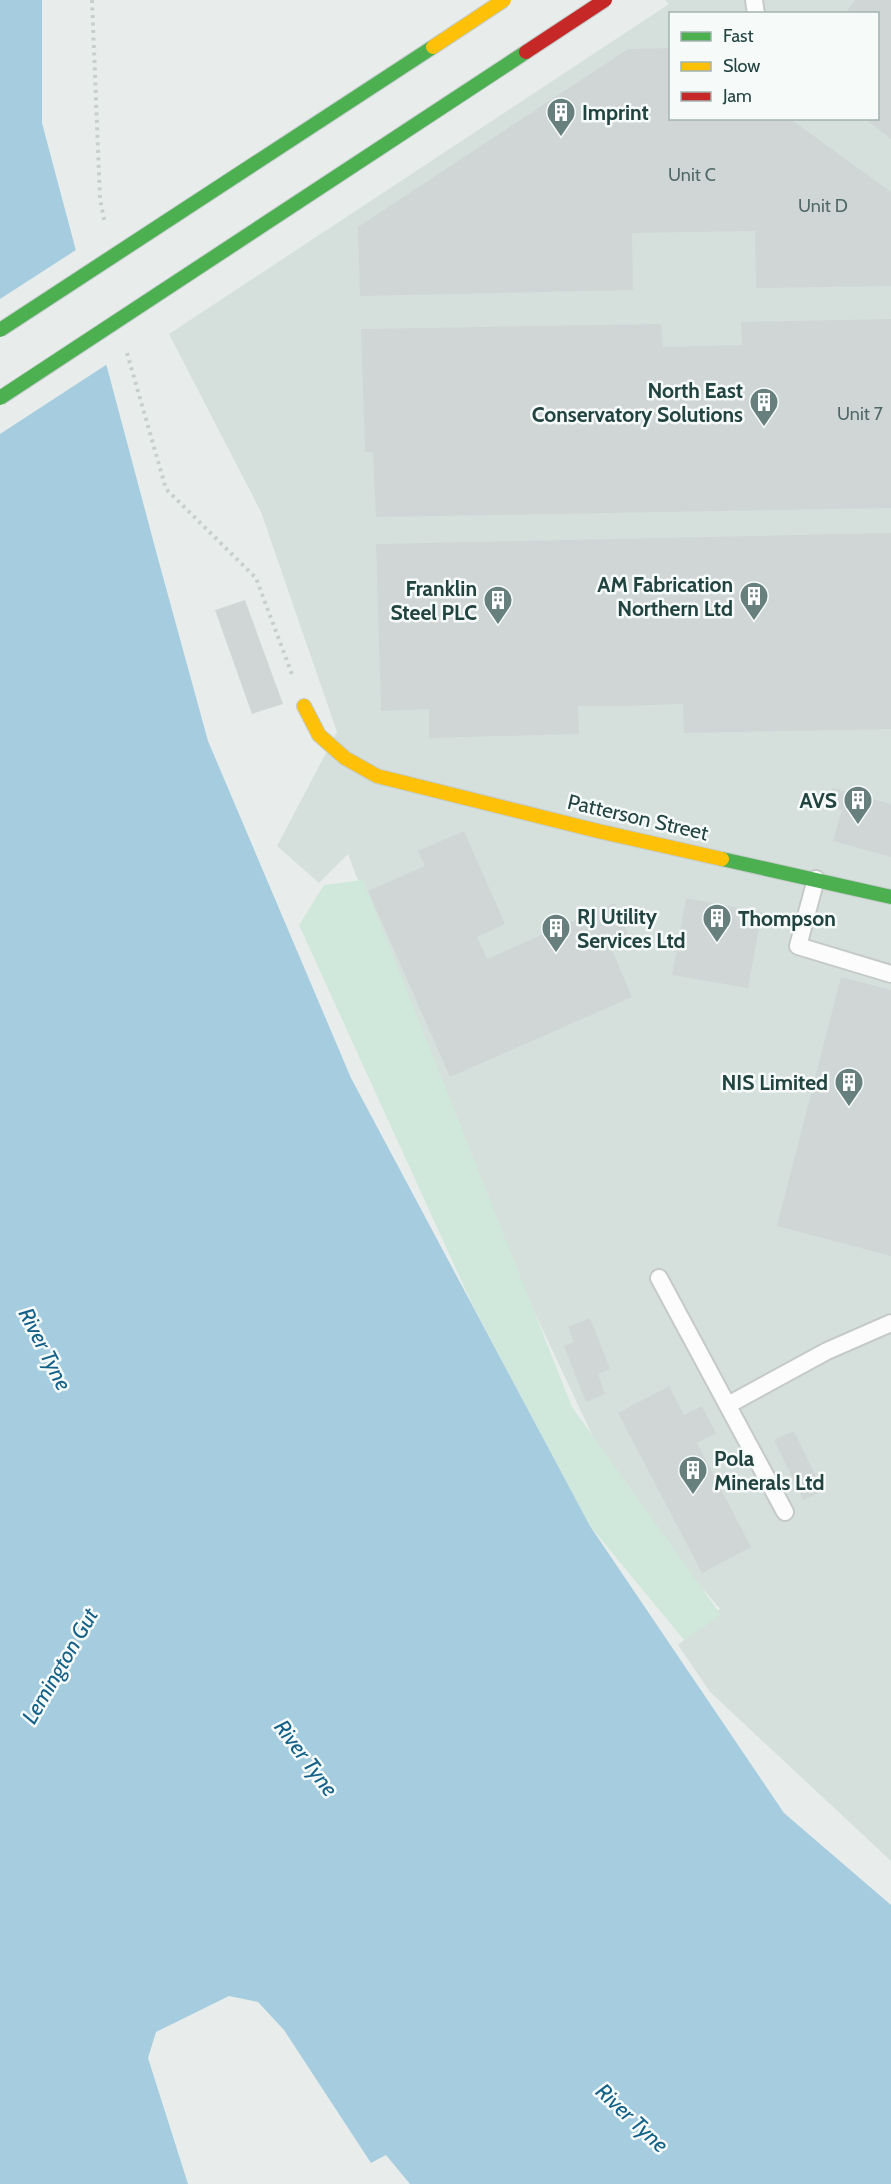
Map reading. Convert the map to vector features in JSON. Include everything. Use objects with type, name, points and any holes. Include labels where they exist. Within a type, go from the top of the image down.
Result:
[{"type":"main road","points":[[0,330],[504,0]]},
{"type":"main road","points":[[0,398],[606,0]]},
{"type":"main road","name":"Patterson Street","points":[[304,706],[319,735],[345,758],[377,776],[598,831],[891,897]]},
{"type":"lane","points":[[816,879],[798,946],[891,974]]},
{"type":"lane","points":[[659,1278],[785,1512]]},
{"type":"lane","points":[[728,1405],[827,1351],[891,1323]]},
{"type":"path","points":[[92,0],[100,199],[106,234]]},
{"type":"path","points":[[127,350],[166,489],[256,578],[304,706]]},
{"type":"shaded area","points":[[665,0],[891,0],[891,1861],[710,1692],[678,1645],[720,1609],[618,1490],[469,1173],[348,854],[319,883],[277,846],[337,732],[261,512],[169,334],[669,4]]},
{"type":"green space","points":[[363,880],[572,1407],[721,1615],[684,1640],[590,1526],[472,1304],[299,925],[324,885]]},
{"type":"water","points":[[0,0],[42,0],[42,123],[208,741],[351,1078],[590,1526],[784,1813],[891,1905],[891,2184],[410,2184],[386,2155],[371,2163],[284,2030],[258,2002],[229,1996],[156,2032],[148,2058],[188,2184],[0,2184]]},
{"type":"pier","points":[[79,248],[109,363],[0,434],[0,299]]},
{"type":"building","points":[[855,0],[891,0],[891,139],[867,120],[879,120],[879,12],[846,12]]},
{"type":"building","points":[[669,48],[669,120],[792,120],[891,192],[891,286],[756,288],[755,231],[632,233],[633,290],[360,296],[358,227],[628,49]]},
{"type":"building","points":[[891,319],[891,508],[376,517],[373,452],[365,452],[361,329],[661,324],[663,347],[742,345],[741,322]]},
{"type":"building","points":[[891,533],[891,729],[684,733],[683,704],[578,706],[579,734],[429,738],[429,709],[381,711],[376,544]]},
{"type":"building","points":[[245,600],[283,704],[252,714],[215,610]]},
{"type":"building","name":"AVS","points":[[832,788],[891,804],[891,857],[833,841],[842,810],[827,806]]},
{"type":"building","name":"RJ Utility Services Ltd","points":[[464,831],[505,924],[477,937],[487,959],[615,903],[631,941],[612,950],[632,997],[450,1077],[368,891],[425,866],[418,851]]},
{"type":"building","name":"Thompson","points":[[686,898],[762,912],[748,988],[672,975]]},
{"type":"building","name":"NIS Limited","points":[[841,977],[891,990],[891,1256],[777,1226]]},
{"type":"building","points":[[590,1318],[610,1369],[598,1374],[605,1394],[586,1402],[564,1346],[574,1342],[568,1327]]},
{"type":"building","name":"Pola Minerals Ltd","points":[[669,1386],[684,1415],[702,1406],[716,1433],[697,1443],[751,1547],[702,1573],[618,1413]]},
{"type":"building","points":[[794,1431],[823,1491],[803,1500],[774,1440]]},
{"type":"traffic: fast","points":[[0,330],[433,47]]},
{"type":"traffic: fast","points":[[0,398],[526,52]]},
{"type":"traffic: fast","points":[[722,859],[891,897]]},
{"type":"traffic: slow","points":[[433,47],[504,0]]},
{"type":"traffic: slow","points":[[304,706],[319,735],[345,758],[377,776],[722,859]]},
{"type":"traffic: jam","points":[[526,52],[605,0]]},
{"type":"place","name":"Imprint","points":[[561,138]]},
{"type":"place","name":"North East Conservatory Solutions","points":[[764,428]]},
{"type":"place","name":"AM Fabrication Northern Ltd","points":[[754,622]]},
{"type":"place","name":"Franklin Steel PLC","points":[[498,626]]},
{"type":"place","name":"AVS","points":[[858,826]]},
{"type":"place","name":"Thompson","points":[[717,944]]},
{"type":"place","name":"RJ Utility Services Ltd","points":[[556,954]]},
{"type":"place","name":"NIS Limited","points":[[849,1108]]},
{"type":"place","name":"Pola Minerals Ltd","points":[[693,1496]]},
{"type":"water label","name":"River Tyne","points":[[45,1349]]},
{"type":"water label","name":"Lemington Gut","points":[[60,1666]]},
{"type":"water label","name":"River Tyne","points":[[306,1758]]},
{"type":"water label","name":"River Tyne","points":[[632,2118]]}]
